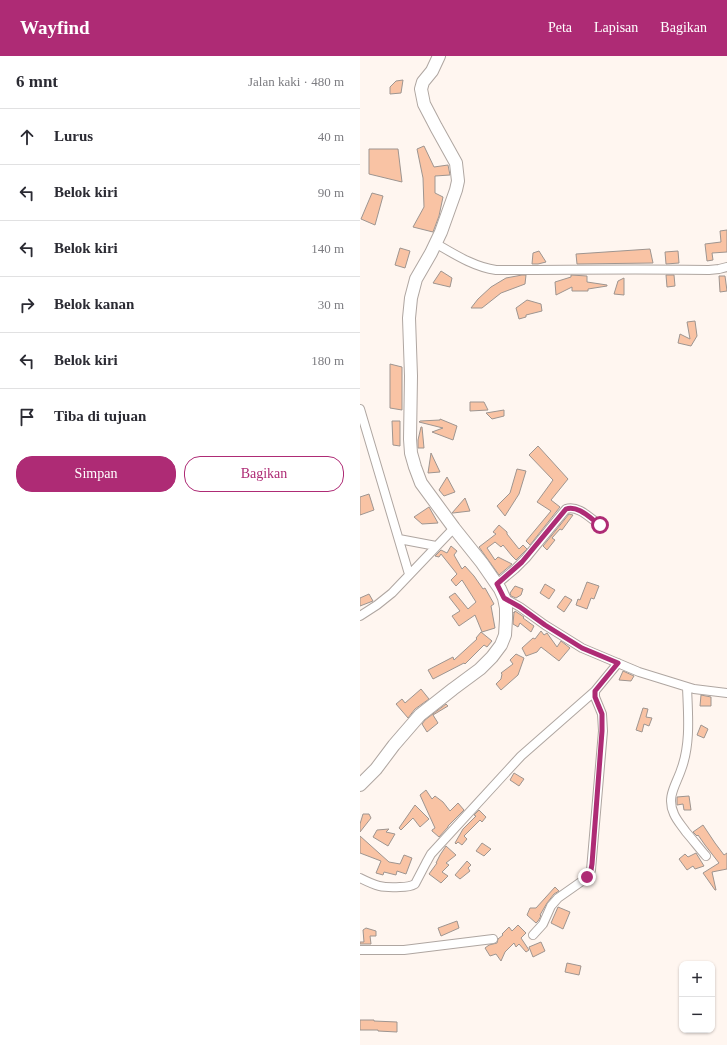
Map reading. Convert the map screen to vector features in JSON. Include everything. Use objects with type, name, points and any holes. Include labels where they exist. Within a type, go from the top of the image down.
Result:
[{"type":"main road","points":[[360,785],[376,769],[394,745],[420,715],[480,669],[492,657],[501,646],[505,635],[506,608],[504,598],[497,584],[421,483],[411,453],[409,318],[411,298],[416,279],[432,253],[441,232],[458,181],[456,163],[424,104],[420,89],[423,82],[432,71],[439,56]]},
{"type":"street","points":[[435,243],[477,266],[496,270],[709,270],[727,267]]},
{"type":"street","points":[[360,409],[409,574]]},
{"type":"street","points":[[497,584],[522,562],[566,509],[577,509],[600,525]]},
{"type":"street","points":[[360,616],[384,599],[454,528]]},
{"type":"street","points":[[399,540],[436,546]]},
{"type":"street","points":[[504,598],[582,648],[638,672],[694,689],[727,693]]},
{"type":"street","points":[[360,878],[377,886],[386,888],[409,887],[415,884],[431,854],[521,756],[595,691],[618,663]]},
{"type":"street","points":[[687,687],[688,733],[686,752],[681,770],[675,783],[672,795],[672,805],[678,822],[706,856]]},
{"type":"street","points":[[532,935],[543,924],[554,902],[587,877],[591,870],[603,725],[602,714],[595,697],[595,691]]},
{"type":"street","points":[[360,950],[404,950],[493,939]]},
{"type":"building","points":[[403,80],[401,93],[390,94],[390,87],[396,81]]},
{"type":"building","points":[[424,146],[434,167],[448,165],[450,175],[435,176],[435,193],[443,197],[439,216],[433,232],[413,227],[424,207],[423,178],[417,149]]},
{"type":"building","points":[[369,149],[398,149],[402,182],[369,174]]},
{"type":"building","points":[[372,193],[383,196],[375,225],[361,219]]},
{"type":"building","points":[[727,230],[727,252],[712,253],[713,260],[707,261],[705,244],[721,242],[720,231]]},
{"type":"building","points":[[400,248],[410,251],[405,268],[395,265]]},
{"type":"building","points":[[650,249],[653,263],[577,264],[576,254]]},
{"type":"building","points":[[539,251],[546,262],[532,264],[533,253]]},
{"type":"building","points":[[678,251],[679,263],[666,264],[665,252]]},
{"type":"building","points":[[441,271],[452,278],[450,287],[433,283]]},
{"type":"building","points":[[526,275],[525,284],[501,293],[482,308],[471,308],[491,287],[506,278]]},
{"type":"building","points":[[571,275],[587,276],[587,282],[607,286],[588,289],[588,291],[572,291],[572,287],[556,295],[555,282],[571,277]]},
{"type":"building","points":[[666,275],[674,275],[675,286],[667,287]]},
{"type":"building","points":[[719,276],[725,276],[727,291],[720,292]]},
{"type":"building","points":[[624,278],[624,295],[614,294],[618,281]]},
{"type":"building","points":[[527,300],[541,304],[542,311],[526,315],[526,317],[519,319],[516,308]]},
{"type":"building","points":[[695,321],[697,336],[691,346],[678,343],[680,334],[690,339],[687,322]]},
{"type":"building","points":[[390,364],[402,367],[402,410],[390,408]]},
{"type":"building","points":[[470,402],[484,402],[488,410],[470,411]]},
{"type":"building","points":[[504,410],[504,416],[492,419],[486,413]]},
{"type":"building","points":[[440,419],[457,426],[453,440],[432,432],[443,428],[419,422]]},
{"type":"building","points":[[392,421],[400,421],[400,446],[393,445]]},
{"type":"building","points":[[421,427],[424,448],[418,448],[418,440]]},
{"type":"building","points":[[538,446],[568,479],[551,500],[560,507],[530,545],[526,541],[551,511],[537,502],[553,480],[529,455]]},
{"type":"building","points":[[431,453],[440,472],[428,473]]},
{"type":"building","points":[[517,469],[526,471],[519,494],[505,516],[497,506],[510,493]]},
{"type":"building","points":[[447,477],[455,492],[444,496],[439,490]]},
{"type":"building","points":[[369,494],[374,510],[360,515],[360,497]]},
{"type":"building","points":[[465,498],[470,511],[452,513]]},
{"type":"building","points":[[429,507],[438,523],[422,524],[414,517]]},
{"type":"building","points":[[569,514],[573,515],[562,530],[560,529],[552,538],[555,540],[547,550],[543,546]]},
{"type":"building","points":[[499,525],[507,532],[519,549],[523,545],[527,549],[516,560],[503,545],[501,547],[495,542],[487,548],[495,560],[498,557],[512,564],[499,575],[479,547],[496,534],[493,532]]},
{"type":"building","points":[[451,546],[457,551],[454,555],[462,569],[465,566],[483,589],[485,588],[494,604],[491,606],[495,628],[482,632],[475,615],[459,626],[452,616],[460,611],[449,597],[455,593],[468,609],[476,602],[462,580],[456,586],[451,580],[457,574],[441,554],[439,557],[435,556],[441,550],[447,553]]},
{"type":"building","points":[[587,582],[599,586],[594,599],[591,598],[587,609],[576,605],[578,599],[580,600]]},
{"type":"building","points":[[545,584],[555,590],[549,599],[540,593]]},
{"type":"building","points":[[515,586],[523,589],[521,595],[516,598],[511,596],[510,593]]},
{"type":"building","points":[[369,594],[373,601],[360,606],[360,598]]},
{"type":"building","points":[[565,596],[572,600],[564,612],[557,607]]},
{"type":"building","points":[[515,611],[534,626],[531,632],[520,623],[518,627],[513,624]]},
{"type":"building","points":[[541,631],[544,635],[547,633],[557,647],[561,641],[570,648],[559,661],[541,647],[537,652],[526,656],[522,648],[533,638],[535,639]]},
{"type":"building","points":[[481,632],[492,641],[487,647],[484,645],[465,664],[464,663],[433,679],[428,670],[453,657],[454,660],[477,639],[476,638]]},
{"type":"building","points":[[516,654],[524,658],[518,675],[501,690],[496,684],[501,679],[501,673],[513,664],[510,660]]},
{"type":"building","points":[[623,671],[634,676],[631,681],[619,680]]},
{"type":"building","points":[[421,689],[429,699],[415,709],[408,718],[396,704],[402,699],[405,703]]},
{"type":"building","points":[[701,695],[711,697],[711,706],[700,706]]},
{"type":"building","points":[[446,704],[448,706],[433,715],[438,723],[427,732],[422,724]]},
{"type":"building","points":[[643,708],[648,709],[646,717],[652,718],[649,726],[644,724],[642,732],[636,730]]},
{"type":"building","points":[[701,725],[708,729],[704,738],[697,735]]},
{"type":"building","points":[[514,773],[524,779],[519,786],[510,780]]},
{"type":"building","points":[[426,790],[432,799],[435,796],[443,802],[450,811],[458,803],[464,810],[439,837],[432,831],[435,828],[420,795]]},
{"type":"building","points":[[689,796],[691,810],[684,810],[683,804],[677,805],[677,797]]},
{"type":"building","points":[[415,805],[429,819],[420,827],[413,818],[401,830],[399,828]]},
{"type":"building","points":[[479,810],[486,817],[482,822],[480,820],[464,836],[467,839],[462,845],[458,842],[456,844],[455,843],[463,829],[476,816],[474,815]]},
{"type":"building","points":[[363,814],[369,814],[371,818],[360,832],[360,824]]},
{"type":"building","points":[[703,825],[724,855],[727,853],[727,869],[712,872],[716,890],[703,873],[719,863],[698,835],[697,836],[693,832]]},
{"type":"building","points":[[389,829],[386,832],[395,834],[388,846],[373,837],[377,830]]},
{"type":"building","points":[[360,836],[389,862],[400,864],[404,855],[412,858],[406,874],[397,871],[396,875],[384,872],[383,875],[376,873],[381,861],[360,853]]},
{"type":"building","points":[[482,843],[491,849],[484,856],[476,851]]},
{"type":"building","points":[[446,846],[456,855],[446,863],[449,865],[442,872],[448,876],[441,883],[429,874]]},
{"type":"building","points":[[696,853],[704,866],[695,869],[693,866],[687,870],[679,859],[685,854],[688,857]]},
{"type":"building","points":[[467,861],[471,865],[468,868],[470,871],[460,879],[455,875]]},
{"type":"building","points":[[555,887],[559,891],[554,894],[547,903],[536,923],[527,915],[530,908],[536,908]]},
{"type":"building","points":[[558,907],[570,912],[563,929],[551,923]]},
{"type":"building","points":[[457,921],[459,928],[441,936],[438,928]]},
{"type":"building","points":[[518,925],[526,933],[521,938],[529,950],[526,952],[519,944],[516,947],[514,943],[505,952],[501,961],[496,954],[490,956],[485,948],[489,945],[497,943],[498,939],[509,927],[512,931]]},
{"type":"building","points":[[366,928],[376,931],[376,936],[370,936],[371,944],[360,944],[360,942],[364,942],[363,930]]},
{"type":"building","points":[[541,942],[545,951],[533,957],[529,947]]},
{"type":"building","points":[[567,963],[581,966],[579,975],[565,972]]},
{"type":"building","points":[[360,1020],[397,1022],[397,1032],[360,1030]]},
{"type":"route","points":[[587,877],[591,870],[592,864],[603,719],[595,697],[595,691],[618,663],[582,648],[545,625],[520,607],[504,598],[497,584],[522,562],[566,509],[577,509],[600,525]]}]
